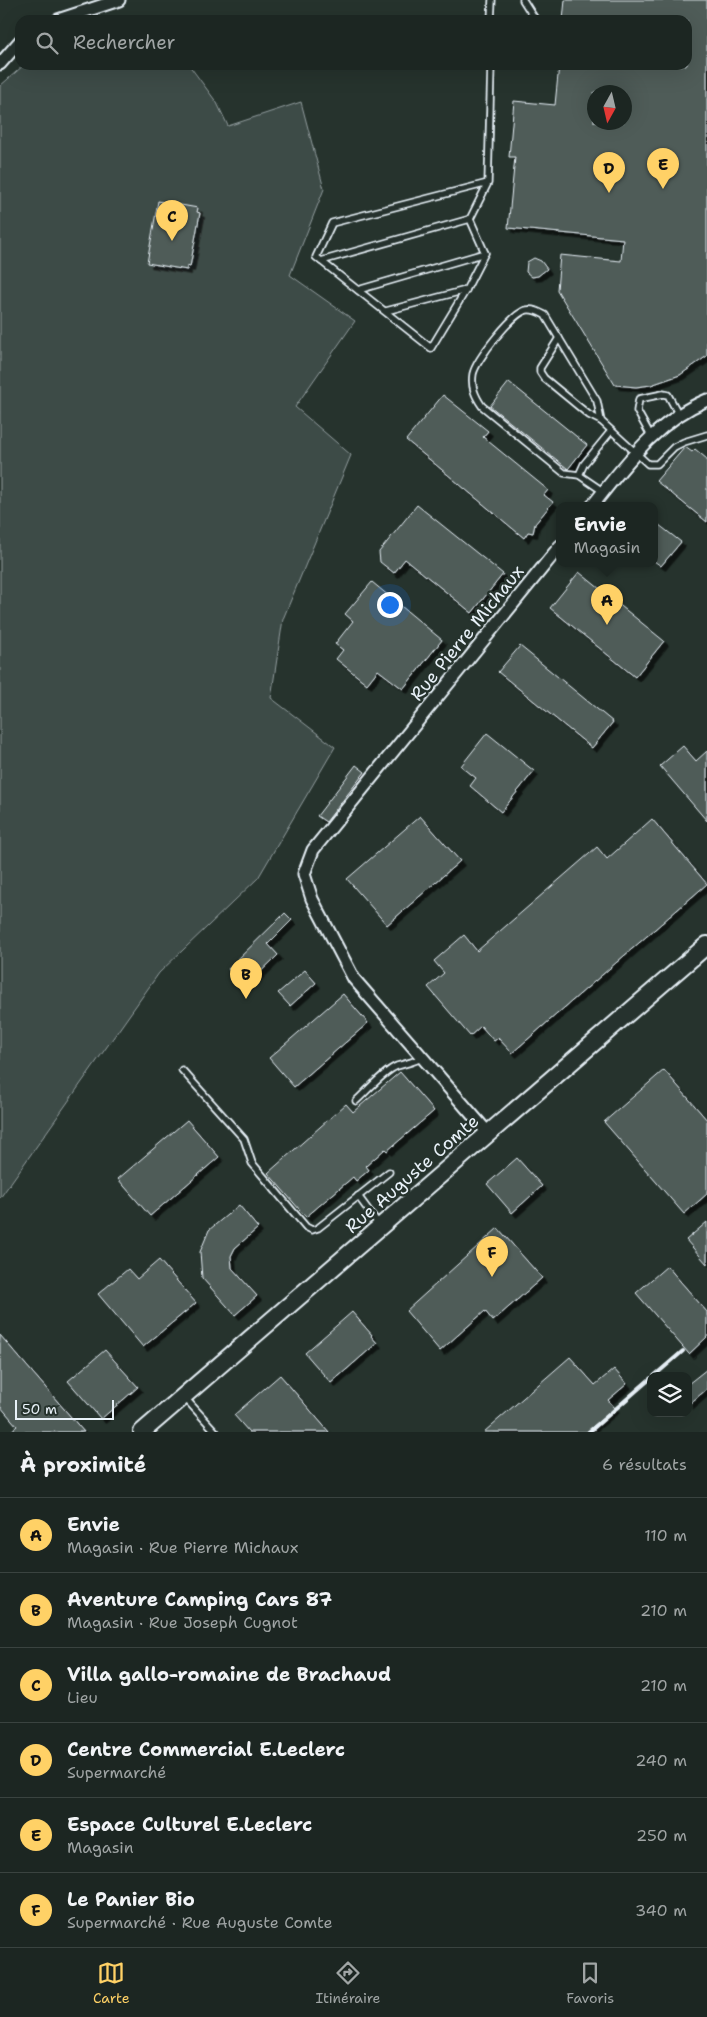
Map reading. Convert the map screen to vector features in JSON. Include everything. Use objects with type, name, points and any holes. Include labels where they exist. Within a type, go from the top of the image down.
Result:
[{"type":"street","points":[[73,15],[119,0]]},
{"type":"street","points":[[0,64],[15,47]]},
{"type":"street","points":[[595,502],[634,453],[651,436],[679,416],[707,400]]},
{"type":"street","name":"Rue Pierre Michaux","points":[[489,1134],[354,979],[312,899],[304,874],[314,850],[556,551]]},
{"type":"street","name":"Rue Auguste Comte","points":[[142,1432],[382,1227],[707,944]]},
{"type":"lane","points":[[491,15],[492,0]]},
{"type":"lane","points":[[523,0],[532,15]]},
{"type":"lane","points":[[321,261],[470,220],[488,183],[490,70]]},
{"type":"lane","points":[[485,252],[466,290],[431,348],[316,257],[332,223],[488,183]]},
{"type":"lane","points":[[470,220],[485,252]]},
{"type":"lane","points":[[358,290],[485,252]]},
{"type":"lane","points":[[386,311],[466,290]]},
{"type":"lane","points":[[601,421],[597,401],[545,315],[528,309],[521,312],[510,321],[476,366],[472,384],[474,395],[482,406],[564,473],[578,475],[604,492]]},
{"type":"lane","points":[[560,338],[540,368],[544,378],[589,414],[601,421],[648,464],[657,464],[674,447],[684,442],[706,437]]},
{"type":"lane","points":[[651,436],[637,411],[639,399],[663,394],[668,395],[679,416]]},
{"type":"lane","points":[[578,475],[610,430]]},
{"type":"lane","points":[[356,1101],[390,1070],[423,1058]]},
{"type":"lane","points":[[182,1070],[244,1138],[252,1163],[306,1227],[312,1230],[318,1228],[389,1172]]},
{"type":"lane","points":[[358,1196],[382,1227]]},
{"type":"lane","points":[[184,1396],[216,1432]]},
{"type":"shaded area","points":[[18,70],[193,70],[217,103],[228,126],[301,102],[324,189],[290,275],[355,321],[295,407],[351,455],[283,619],[271,698],[335,747],[258,878],[159,973],[0,1198],[0,86]]},
{"type":"building","points":[[565,0],[707,0],[707,356],[680,375],[651,385],[636,387],[615,385],[557,290],[560,255],[621,261],[623,239],[508,228],[515,157],[509,157],[514,101],[555,105],[558,70],[692,70],[692,15],[564,15]]},
{"type":"building","points":[[158,201],[198,208],[197,212],[200,213],[190,267],[187,266],[187,270],[147,263]]},
{"type":"building","points":[[534,258],[541,261],[547,269],[538,276],[532,277],[526,272],[527,262]]},
{"type":"building","points":[[509,382],[587,445],[568,469],[490,406]]},
{"type":"building","points":[[443,395],[488,431],[483,437],[548,490],[544,495],[553,502],[535,524],[533,533],[528,532],[524,538],[406,440]]},
{"type":"building","points":[[685,447],[692,452],[695,449],[707,459],[707,522],[656,481]]},
{"type":"building","points":[[417,505],[503,574],[472,613],[405,559],[394,573],[380,562],[379,552]]},
{"type":"building","points":[[658,524],[681,542],[661,566],[658,564]]},
{"type":"building","points":[[579,572],[664,641],[635,677],[550,608]]},
{"type":"building","points":[[372,582],[442,640],[403,689],[378,670],[367,684],[336,659],[343,650],[335,644],[353,621],[345,614]]},
{"type":"building","points":[[520,646],[613,722],[592,748],[498,672]]},
{"type":"building","points":[[487,733],[534,771],[501,812],[470,786],[476,778],[461,766]]},
{"type":"building","points":[[683,746],[696,761],[707,751],[707,821],[660,766]]},
{"type":"building","points":[[356,765],[365,772],[326,822],[317,816]]},
{"type":"building","points":[[420,816],[460,861],[387,925],[347,879]]},
{"type":"building","points":[[652,819],[707,884],[512,1053],[498,1038],[494,1041],[481,1026],[470,1036],[428,987],[444,973],[434,961],[464,935],[477,951],[597,847],[607,859]]},
{"type":"building","points":[[285,913],[292,920],[268,944],[278,955],[245,987],[228,969]]},
{"type":"building","points":[[305,970],[316,983],[290,1006],[278,993]]},
{"type":"building","points":[[343,994],[368,1023],[294,1087],[269,1058]]},
{"type":"building","points":[[664,1070],[707,1120],[707,1194],[684,1214],[604,1122]]},
{"type":"building","points":[[400,1072],[434,1111],[387,1151],[385,1149],[366,1166],[369,1170],[356,1181],[353,1177],[306,1217],[268,1173],[346,1104],[353,1112]]},
{"type":"building","points":[[187,1120],[219,1157],[150,1216],[118,1179]]},
{"type":"building","points":[[517,1158],[542,1186],[512,1213],[487,1184]]},
{"type":"building","points":[[239,1205],[258,1228],[235,1248],[231,1256],[232,1268],[257,1296],[235,1315],[202,1278],[200,1252],[209,1230]]},
{"type":"building","points":[[707,1222],[707,1264],[686,1240]]},
{"type":"building","points":[[498,1228],[542,1278],[493,1321],[485,1311],[440,1351],[406,1311]]},
{"type":"building","points":[[159,1260],[196,1303],[143,1347],[98,1294],[128,1269],[137,1279]]},
{"type":"building","points":[[667,1266],[707,1312],[707,1337],[689,1354],[636,1293]]},
{"type":"building","points":[[352,1312],[377,1343],[331,1383],[305,1353]]},
{"type":"building","points":[[0,1335],[84,1432],[10,1432],[17,1426],[0,1406]]},
{"type":"building","points":[[105,1350],[138,1387],[101,1419],[68,1381]]},
{"type":"building","points":[[570,1357],[595,1385],[614,1369],[627,1384],[608,1400],[615,1408],[586,1432],[484,1432]]},
{"type":"building","points":[[707,1369],[707,1389],[692,1402],[692,1381]]},
{"type":"building","points":[[280,1375],[329,1432],[249,1432],[234,1415]]},
{"type":"railway","points":[[659,1372],[683,1351]]},
{"type":"railway","points":[[589,1432],[647,1381]]},
{"type":"place","name":"Espace Culturel E.Leclerc","points":[[663,189]]},
{"type":"place","name":"Centre Commercial E.Leclerc","points":[[609,193]]},
{"type":"place","name":"Villa gallo-romaine de Brachaud","points":[[172,241]]},
{"type":"place","name":"Envie","points":[[607,625]]},
{"type":"place","name":"Aventure Camping Cars 87","points":[[246,999]]},
{"type":"place","name":"Le Panier Bio","points":[[492,1277]]}]
